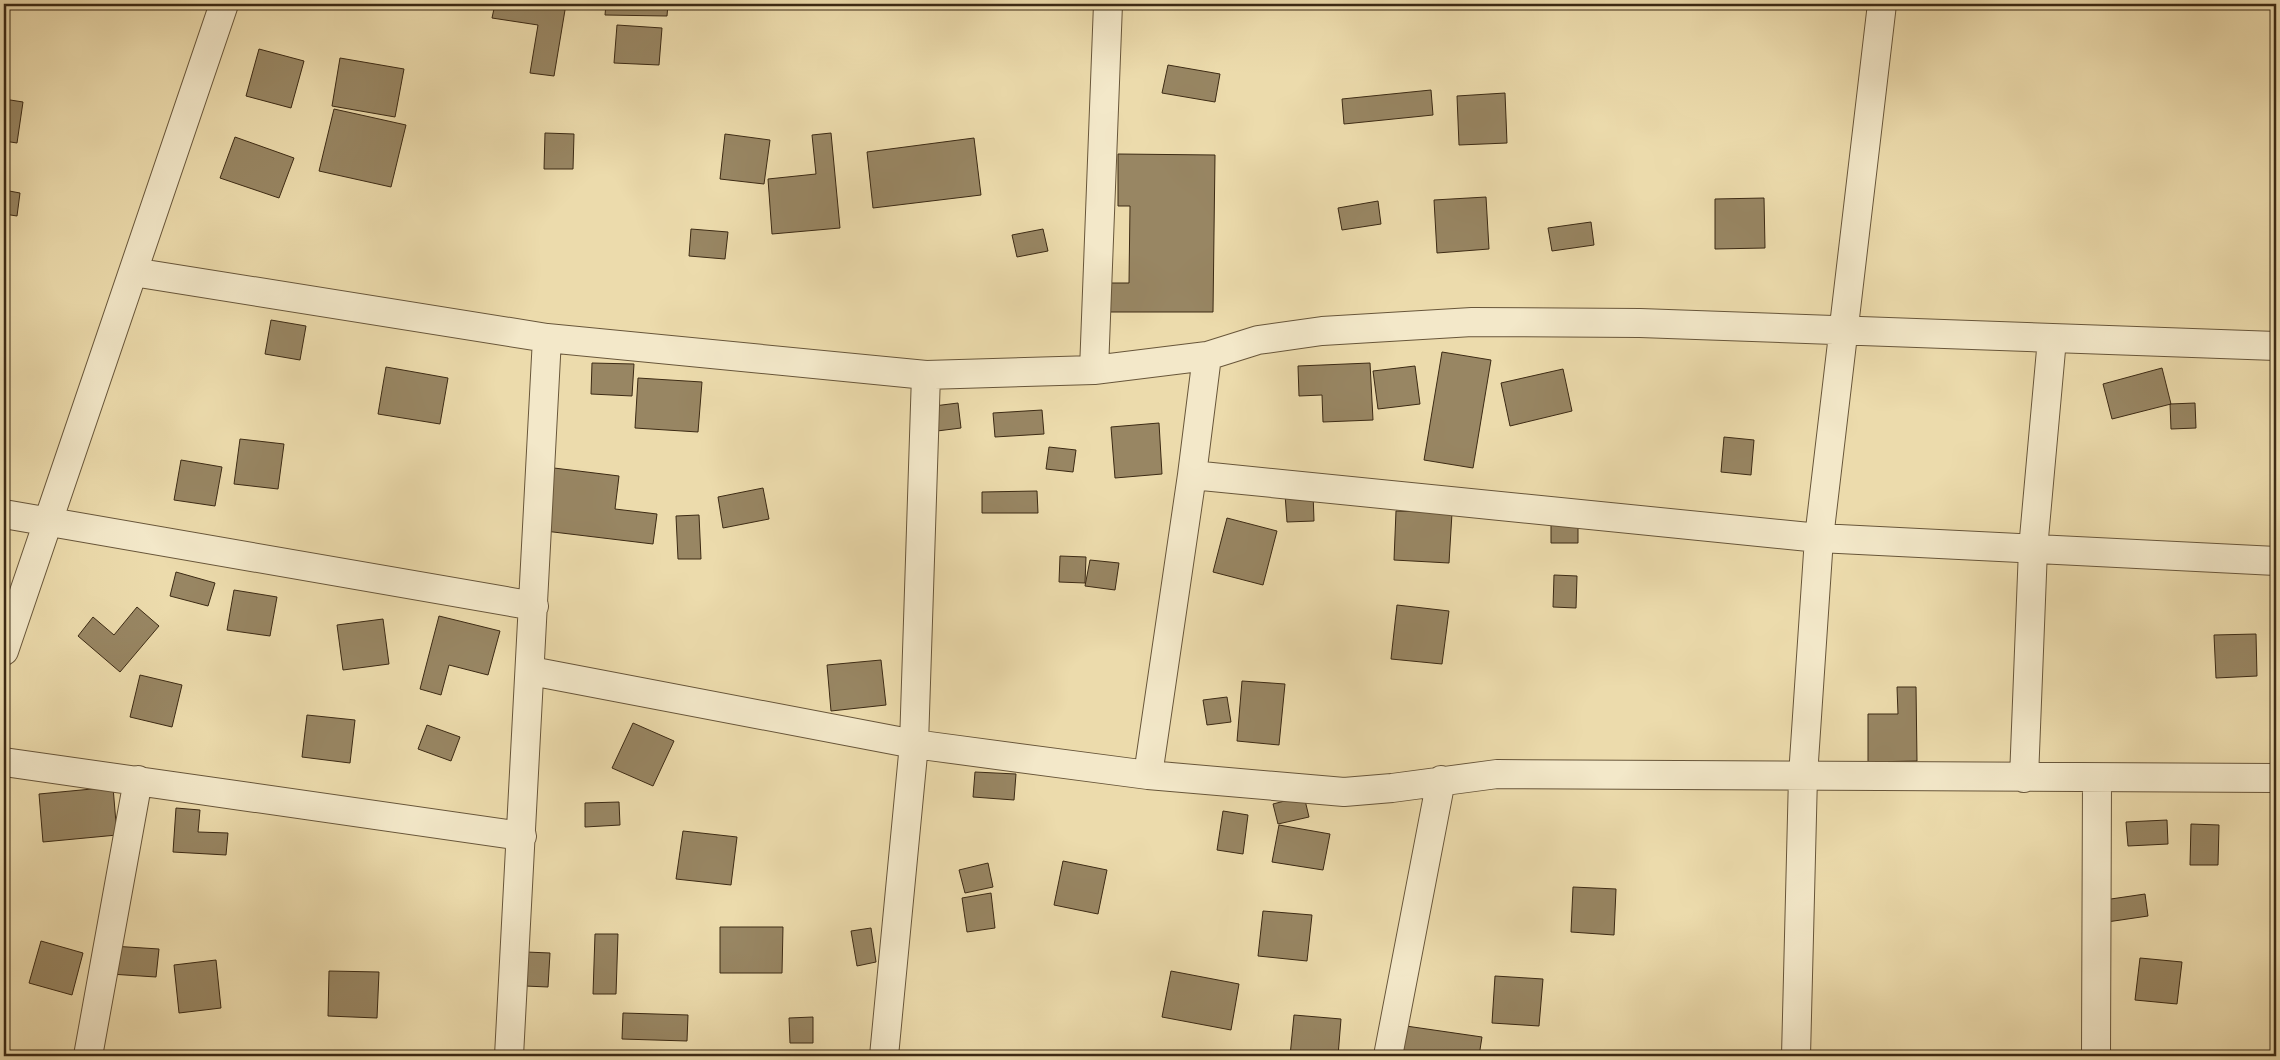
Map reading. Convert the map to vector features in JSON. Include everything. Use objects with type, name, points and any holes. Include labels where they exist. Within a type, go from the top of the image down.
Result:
[{"type":"street","points":[[4,651],[224,4]]},
{"type":"street","points":[[1094,370],[1108,4]]},
{"type":"street","points":[[1796,1056],[1803,776],[1819,538],[1882,4]]},
{"type":"street","points":[[133,272],[548,338],[926,375],[1094,370],[1207,356],[1258,340],[1322,331],[1472,322],[1640,323],[2276,346]]},
{"type":"street","points":[[509,1056],[548,338]]},
{"type":"street","points":[[2024,778],[2033,548],[2052,339]]},
{"type":"street","points":[[1148,775],[1192,475],[1207,356]]},
{"type":"street","points":[[884,1056],[914,744],[926,375]]},
{"type":"street","points":[[1192,475],[1819,538],[2276,561]]},
{"type":"street","points":[[4,514],[534,606]]},
{"type":"street","points":[[531,671],[914,744],[1148,775],[1344,792],[1392,788],[1497,774],[2276,778]]},
{"type":"street","points":[[4,762],[522,836]]},
{"type":"street","points":[[2096,1056],[2097,778]]},
{"type":"street","points":[[88,1056],[138,780]]},
{"type":"street","points":[[1388,1056],[1441,780]]},
{"type":"building","points":[[495,4],[566,4],[554,76],[530,73],[538,25],[492,18]]},
{"type":"building","points":[[606,4],[668,4],[667,16],[605,15]]},
{"type":"building","points":[[617,25],[662,28],[659,65],[614,63]]},
{"type":"building","points":[[259,49],[304,61],[291,108],[246,96]]},
{"type":"building","points":[[340,58],[404,69],[395,117],[332,106]]},
{"type":"building","points":[[1168,65],[1220,74],[1215,102],[1162,93]]},
{"type":"building","points":[[1431,90],[1433,115],[1344,124],[1342,99]]},
{"type":"building","points":[[1505,93],[1507,143],[1459,145],[1457,96]]},
{"type":"building","points":[[4,99],[23,102],[17,143],[4,141]]},
{"type":"building","points":[[334,109],[406,125],[391,187],[319,171]]},
{"type":"building","points":[[545,133],[574,134],[573,169],[544,169]]},
{"type":"building","points":[[831,133],[840,228],[772,234],[768,179],[816,174],[812,135]]},
{"type":"building","points":[[725,134],[770,140],[764,184],[720,179]]},
{"type":"building","points":[[235,137],[294,158],[279,198],[220,178]]},
{"type":"building","points":[[974,138],[981,195],[873,208],[867,152]]},
{"type":"building","points":[[1118,154],[1215,155],[1213,312],[1106,312],[1106,283],[1129,283],[1130,206],[1118,206]]},
{"type":"building","points":[[4,190],[20,193],[17,216],[4,214]]},
{"type":"building","points":[[1486,197],[1489,249],[1437,253],[1434,200]]},
{"type":"building","points":[[1764,198],[1765,248],[1715,249],[1715,199]]},
{"type":"building","points":[[1378,201],[1381,224],[1342,230],[1338,208]]},
{"type":"building","points":[[1591,222],[1594,245],[1552,251],[1548,228]]},
{"type":"building","points":[[691,229],[728,232],[725,259],[689,256]]},
{"type":"building","points":[[1043,229],[1048,251],[1017,257],[1012,235]]},
{"type":"building","points":[[271,320],[306,326],[300,360],[265,354]]},
{"type":"building","points":[[1442,352],[1491,360],[1473,468],[1424,460]]},
{"type":"building","points":[[592,363],[634,364],[632,396],[591,394]]},
{"type":"building","points":[[1370,363],[1373,420],[1323,422],[1322,395],[1299,396],[1298,366]]},
{"type":"building","points":[[1415,366],[1420,404],[1378,409],[1373,371]]},
{"type":"building","points":[[386,367],[448,378],[440,424],[378,414]]},
{"type":"building","points":[[2162,368],[2171,404],[2112,419],[2103,384]]},
{"type":"building","points":[[1563,369],[1572,411],[1510,426],[1501,383]]},
{"type":"building","points":[[638,378],[702,382],[698,432],[635,428]]},
{"type":"building","points":[[958,403],[961,428],[929,432],[926,407]]},
{"type":"building","points":[[2195,403],[2196,428],[2171,429],[2170,404]]},
{"type":"building","points":[[1042,410],[1044,434],[995,437],[993,413]]},
{"type":"building","points":[[1159,423],[1162,474],[1115,478],[1111,427]]},
{"type":"building","points":[[1724,437],[1754,440],[1751,475],[1721,472]]},
{"type":"building","points":[[240,439],[284,444],[278,489],[234,484]]},
{"type":"building","points":[[1049,447],[1076,450],[1073,472],[1046,469]]},
{"type":"building","points":[[181,460],[222,467],[215,506],[174,500]]},
{"type":"building","points":[[554,468],[619,476],[615,509],[657,514],[653,544],[545,531]]},
{"type":"building","points":[[763,488],[769,519],[723,528],[718,497]]},
{"type":"building","points":[[1037,491],[1038,513],[982,513],[982,492]]},
{"type":"building","points":[[1313,492],[1314,521],[1287,522],[1285,494]]},
{"type":"building","points":[[1396,511],[1452,513],[1449,563],[1394,560]]},
{"type":"building","points":[[699,515],[701,559],[678,559],[676,516]]},
{"type":"building","points":[[1227,518],[1277,531],[1263,585],[1213,572]]},
{"type":"building","points":[[1551,519],[1578,519],[1578,543],[1551,543]]},
{"type":"building","points":[[1060,556],[1086,557],[1085,583],[1059,582]]},
{"type":"building","points":[[1090,560],[1119,563],[1115,590],[1085,586]]},
{"type":"building","points":[[176,572],[215,583],[208,606],[170,596]]},
{"type":"building","points":[[1554,575],[1577,576],[1576,608],[1553,607]]},
{"type":"building","points":[[234,590],[277,597],[270,636],[227,630]]},
{"type":"building","points":[[1397,605],[1449,611],[1442,664],[1391,659]]},
{"type":"building","points":[[137,607],[159,626],[120,672],[78,636],[93,617],[114,635]]},
{"type":"building","points":[[439,616],[500,631],[488,675],[449,665],[441,695],[420,689]]},
{"type":"building","points":[[383,619],[389,664],[343,670],[337,625]]},
{"type":"building","points":[[2256,634],[2257,676],[2216,678],[2214,635]]},
{"type":"building","points":[[881,660],[886,705],[831,711],[827,665]]},
{"type":"building","points":[[140,675],[182,685],[172,727],[130,717]]},
{"type":"building","points":[[1242,681],[1285,684],[1279,745],[1237,741]]},
{"type":"building","points":[[1897,687],[1916,687],[1917,761],[1868,762],[1868,714],[1898,714]]},
{"type":"building","points":[[1227,697],[1231,722],[1207,725],[1203,700]]},
{"type":"building","points":[[307,715],[355,720],[350,763],[302,757]]},
{"type":"building","points":[[633,723],[674,741],[653,786],[612,768]]},
{"type":"building","points":[[427,725],[460,737],[451,761],[418,749]]},
{"type":"building","points":[[975,772],[1016,774],[1014,800],[973,797]]},
{"type":"building","points":[[113,787],[117,835],[43,842],[39,794]]},
{"type":"building","points":[[1304,796],[1309,817],[1278,824],[1273,804]]},
{"type":"building","points":[[619,802],[620,825],[585,827],[585,803]]},
{"type":"building","points":[[176,808],[200,810],[198,832],[228,833],[226,855],[173,852]]},
{"type":"building","points":[[1223,811],[1248,815],[1243,854],[1217,850]]},
{"type":"building","points":[[2167,820],[2168,844],[2128,846],[2126,822]]},
{"type":"building","points":[[2191,824],[2219,825],[2218,865],[2190,865]]},
{"type":"building","points":[[1279,825],[1330,834],[1323,870],[1272,862]]},
{"type":"building","points":[[683,831],[737,837],[731,885],[676,879]]},
{"type":"building","points":[[1063,861],[1107,870],[1098,914],[1054,905]]},
{"type":"building","points":[[988,863],[993,887],[965,893],[959,870]]},
{"type":"building","points":[[1573,887],[1616,889],[1614,935],[1571,932]]},
{"type":"building","points":[[991,893],[995,928],[967,932],[962,898]]},
{"type":"building","points":[[2145,894],[2148,916],[2107,922],[2104,900]]},
{"type":"building","points":[[1263,911],[1312,915],[1307,961],[1258,956]]},
{"type":"building","points":[[720,927],[783,927],[782,973],[720,973]]},
{"type":"building","points":[[871,928],[876,962],[857,966],[851,931]]},
{"type":"building","points":[[595,934],[618,934],[616,994],[593,994]]},
{"type":"building","points":[[41,941],[83,953],[72,995],[29,983]]},
{"type":"building","points":[[112,946],[159,949],[156,977],[110,974]]},
{"type":"building","points":[[526,952],[550,953],[548,987],[525,986]]},
{"type":"building","points":[[2140,958],[2182,962],[2177,1004],[2135,1000]]},
{"type":"building","points":[[216,960],[221,1008],[179,1013],[174,965]]},
{"type":"building","points":[[329,971],[379,972],[377,1018],[328,1016]]},
{"type":"building","points":[[1171,971],[1239,984],[1231,1030],[1162,1017]]},
{"type":"building","points":[[1495,976],[1543,979],[1539,1026],[1492,1023]]},
{"type":"building","points":[[623,1013],[688,1015],[687,1041],[622,1039]]},
{"type":"building","points":[[1294,1015],[1341,1019],[1338,1056],[1290,1056]]},
{"type":"building","points":[[813,1017],[813,1043],[790,1043],[789,1018]]},
{"type":"building","points":[[1406,1026],[1482,1037],[1479,1056],[1443,1056],[1402,1050]]}]
